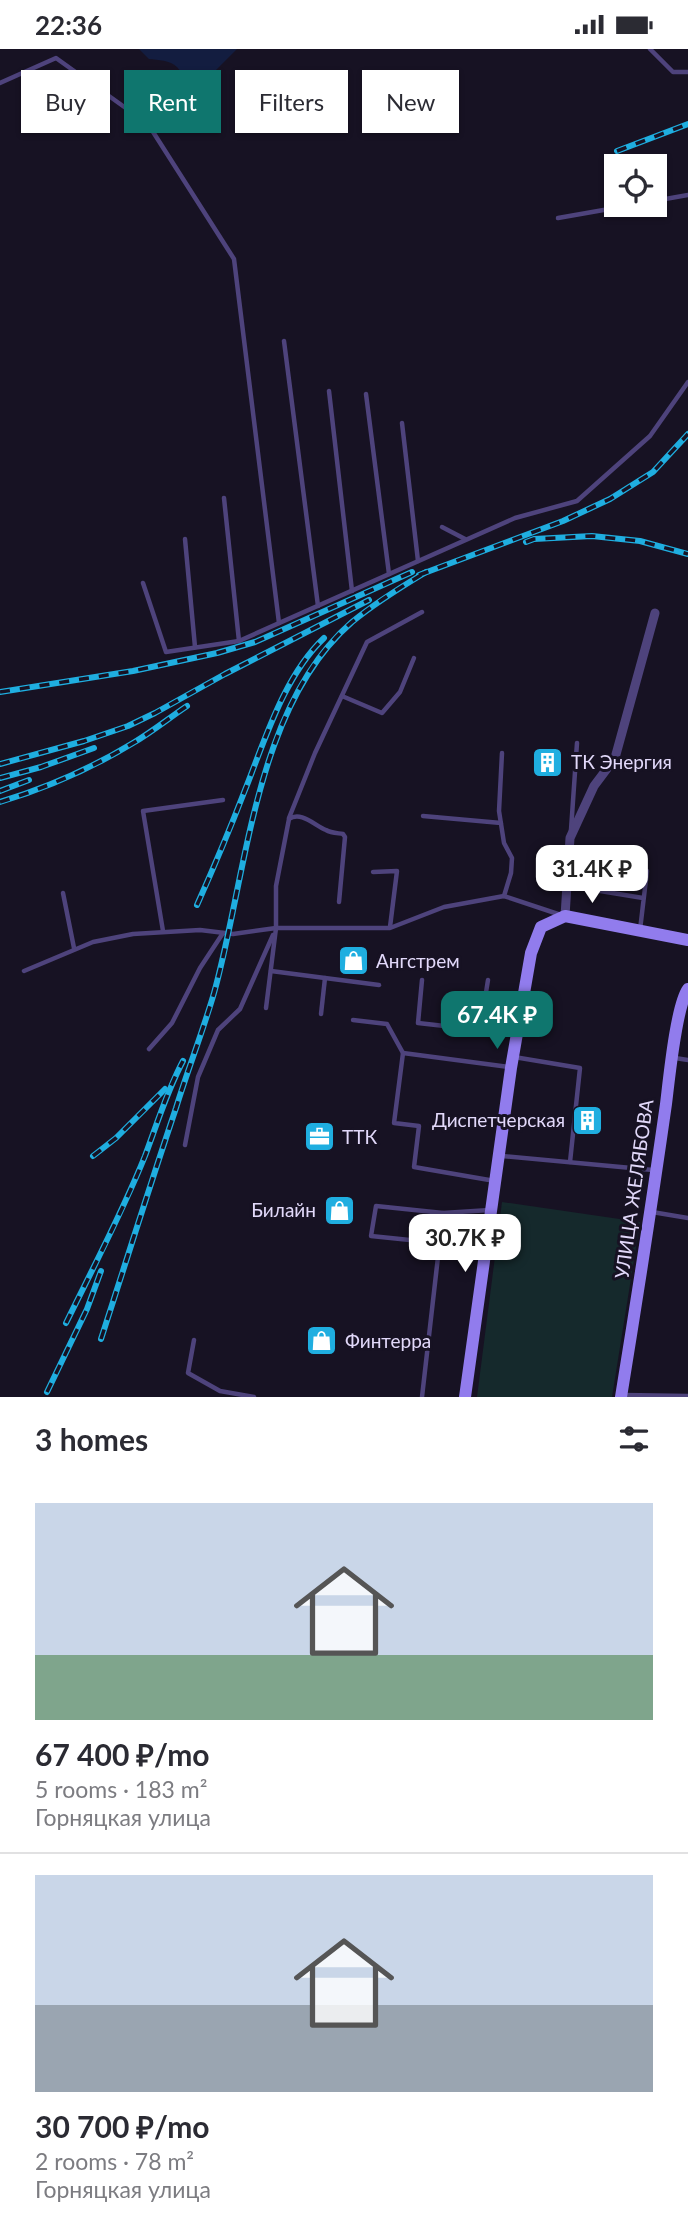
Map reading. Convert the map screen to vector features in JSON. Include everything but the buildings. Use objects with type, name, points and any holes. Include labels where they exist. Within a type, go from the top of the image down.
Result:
[{"type":"street","points":[[565,916],[570,838],[594,786],[615,758],[656,613]]},
{"type":"street","points":[[465,1397],[512,1062],[531,953],[541,927],[565,916],[688,940]]},
{"type":"street","name":"УЛИЦА ЖЕЛЯБОВА","points":[[622,1396],[672,1057],[688,989]]},
{"type":"lane","points":[[650,49],[673,72],[688,72]]},
{"type":"lane","points":[[0,83],[56,58],[148,124],[234,259],[279,623]]},
{"type":"lane","points":[[667,199],[688,195]]},
{"type":"lane","points":[[558,218],[604,210]]},
{"type":"lane","points":[[284,341],[318,606]]},
{"type":"lane","points":[[143,583],[166,652],[239,641],[515,518],[577,501],[650,436],[688,382]]},
{"type":"lane","points":[[329,391],[352,591]]},
{"type":"lane","points":[[366,394],[389,574]]},
{"type":"lane","points":[[402,423],[418,561]]},
{"type":"lane","points":[[224,498],[239,641]]},
{"type":"lane","points":[[442,527],[466,540]]},
{"type":"lane","points":[[185,539],[195,647]]},
{"type":"lane","points":[[266,1008],[276,928],[276,886],[289,819],[315,753],[367,642],[422,612]]},
{"type":"lane","points":[[342,696],[382,713],[400,692],[415,658]]},
{"type":"lane","points":[[570,838],[577,743]]},
{"type":"lane","points":[[502,753],[500,823],[503,843],[512,858],[511,873],[504,896]]},
{"type":"lane","points":[[163,931],[143,811],[223,800]]},
{"type":"lane","points":[[289,819],[293,815],[299,815],[345,837],[339,902]]},
{"type":"lane","points":[[423,815],[500,823]]},
{"type":"lane","points":[[640,930],[647,871],[592,863],[588,889],[643,898]]},
{"type":"lane","points":[[373,872],[397,871],[390,928]]},
{"type":"lane","points":[[63,893],[74,948]]},
{"type":"lane","points":[[24,971],[93,942],[163,931],[200,930],[233,934],[276,928],[390,928],[444,907],[504,896],[565,916]]},
{"type":"lane","points":[[185,1145],[198,1077],[218,1030],[240,1009],[276,928]]},
{"type":"lane","points":[[149,1049],[172,1023],[200,968],[223,933]]},
{"type":"lane","points":[[271,971],[379,985]]},
{"type":"lane","points":[[321,1014],[325,978]]},
{"type":"lane","points":[[422,980],[418,1023],[517,1035]]},
{"type":"lane","points":[[481,1030],[488,980]]},
{"type":"lane","points":[[354,1020],[387,1024],[403,1053],[394,1123],[419,1126],[414,1167],[495,1181]]},
{"type":"lane","points":[[403,1053],[580,1068],[570,1162]]},
{"type":"lane","points":[[672,1057],[688,1060]]},
{"type":"lane","points":[[498,1155],[656,1171]]},
{"type":"lane","points":[[439,1243],[371,1235],[376,1206],[443,1213],[491,1210]]},
{"type":"lane","points":[[651,1212],[688,1218]]},
{"type":"lane","points":[[422,1397],[443,1213]]},
{"type":"lane","points":[[194,1340],[188,1373],[220,1394],[254,1397]]},
{"type":"lane","points":[[622,1396],[688,1396]]},
{"type":"green space","points":[[502,1202],[640,1222],[612,1397],[477,1397]]},
{"type":"water","points":[[139,49],[237,49],[216,70],[179,70],[164,61],[149,59]]},
{"type":"railway","points":[[617,151],[688,124]]},
{"type":"railway","points":[[419,575],[563,521],[610,499],[653,472],[688,434]]},
{"type":"railway","points":[[526,542],[534,539],[592,536],[640,541],[688,554]]},
{"type":"railway","points":[[0,692],[133,671],[255,642],[412,572]]},
{"type":"railway","points":[[101,1339],[214,993],[246,846],[274,746],[294,699],[319,658],[352,622],[426,572]]},
{"type":"railway","points":[[0,764],[128,726],[369,600]]},
{"type":"railway","points":[[197,905],[277,709],[298,671],[324,638]]},
{"type":"railway","points":[[0,802],[51,784],[101,761],[140,739],[187,706]]},
{"type":"railway","points":[[0,778],[94,748]]},
{"type":"railway","points":[[0,791],[29,780]]},
{"type":"railway","points":[[66,1323],[127,1198],[183,1061]]},
{"type":"railway","points":[[93,1156],[116,1138],[165,1089]]},
{"type":"railway","points":[[47,1392],[87,1309],[101,1271]]},
{"type":"place","name":"ТК Энергия","points":[[548,762]]},
{"type":"place","name":"Ангстрем","points":[[353,961]]},
{"type":"place","name":"Диспетчерская","points":[[588,1120]]},
{"type":"place","name":"ТТК","points":[[319,1137]]},
{"type":"place","name":"Билайн","points":[[339,1210]]},
{"type":"place","name":"Финтерра","points":[[322,1341]]}]
